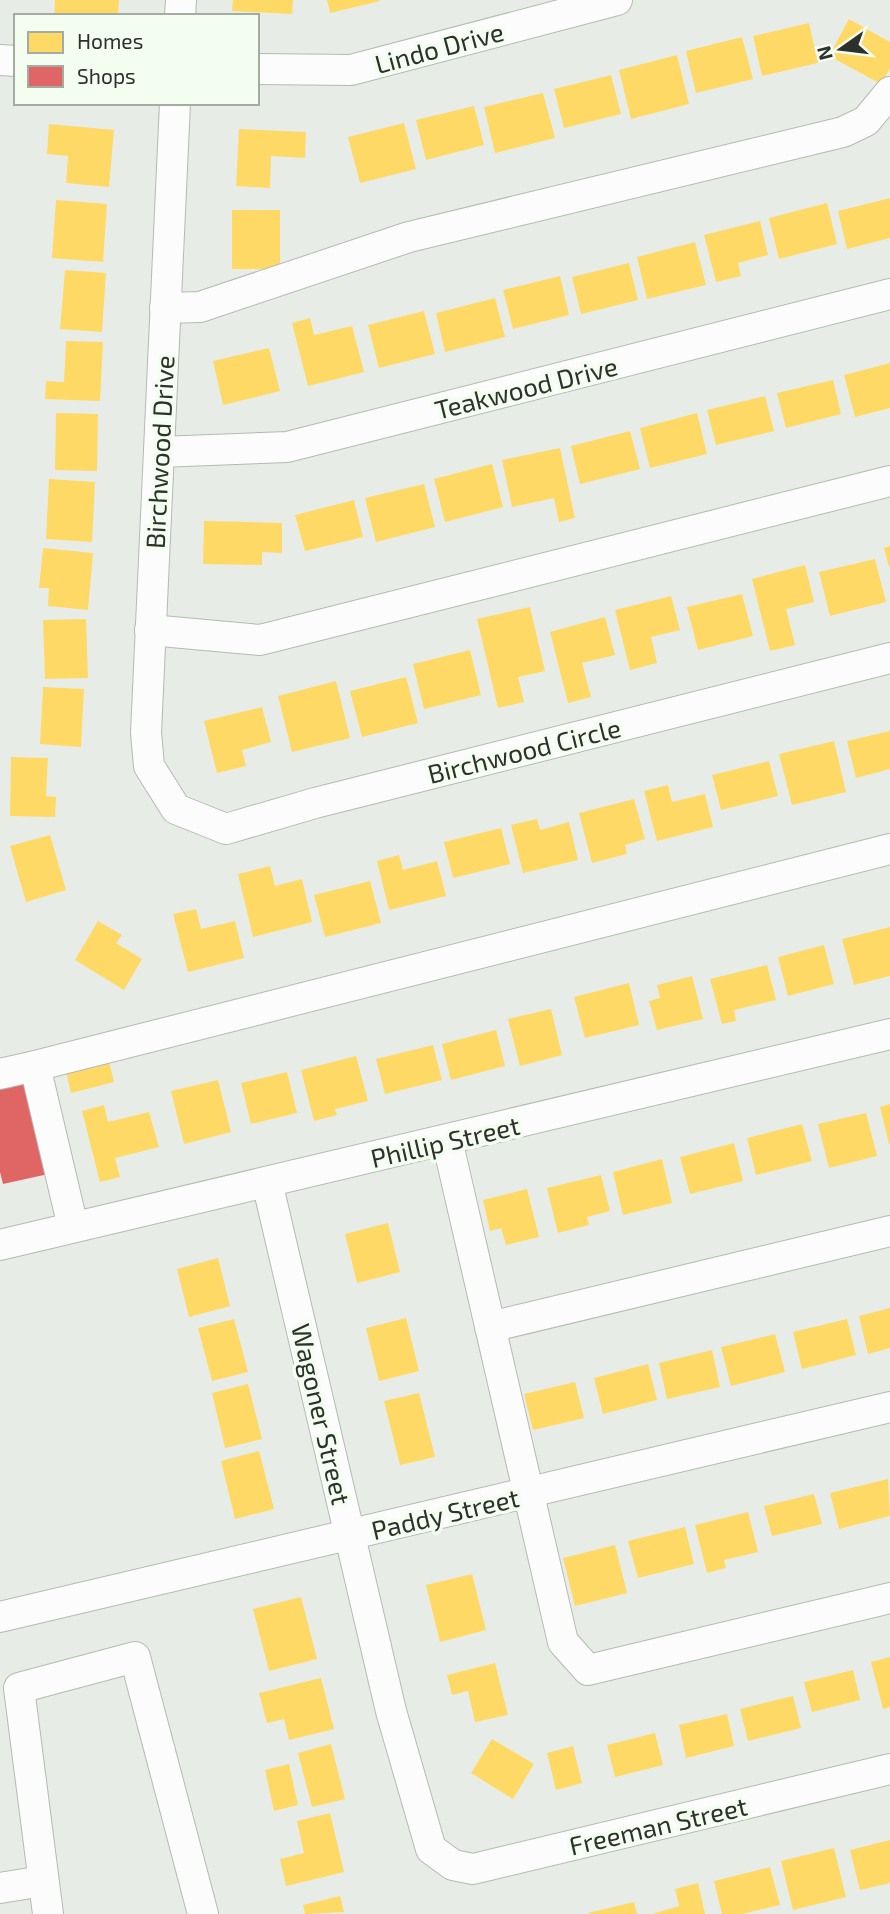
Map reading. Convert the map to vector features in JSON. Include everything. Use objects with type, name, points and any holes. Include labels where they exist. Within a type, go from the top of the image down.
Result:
[{"type":"street","name":"Lindo Drive","points":[[259,69],[351,70],[617,0]]},
{"type":"street","points":[[166,308],[200,307],[409,237],[843,132],[866,121],[890,92]]},
{"type":"street","name":"Birchwood Drive","points":[[168,796],[149,766],[146,733],[175,105]]},
{"type":"street","name":"Teakwood Drive","points":[[159,452],[287,447],[890,294]]},
{"type":"street","points":[[150,630],[261,640],[890,481]]},
{"type":"street","name":"Birchwood Circle","points":[[168,796],[176,808],[226,829],[314,803],[890,658]]},
{"type":"street","points":[[0,1074],[890,849]]},
{"type":"street","name":"Phillip Street","points":[[0,1245],[890,1034]]},
{"type":"street","points":[[35,1066],[73,1227]]},
{"type":"street","points":[[447,1140],[563,1642],[588,1670],[890,1598]]},
{"type":"street","name":"Wagoner Street","points":[[267,1182],[391,1712],[431,1849]]},
{"type":"street","points":[[490,1327],[890,1231]]},
{"type":"street","name":"Paddy Street","points":[[0,1617],[890,1407]]},
{"type":"street","points":[[48,1914],[19,1688],[135,1657],[203,1914]]},
{"type":"street","name":"Freeman Street","points":[[431,1849],[453,1865],[473,1869],[890,1769]]},
{"type":"street","points":[[0,1888],[43,1881]]},
{"type":"building: Homes","points":[[55,0],[119,0],[118,14],[54,14]]},
{"type":"building: Homes","points":[[233,0],[293,0],[292,14],[232,11]]},
{"type":"building: Homes","points":[[327,0],[379,0],[380,1],[330,13]]},
{"type":"building: Homes","points":[[849,19],[890,42],[890,68],[881,84],[829,56]]},
{"type":"building: Homes","points":[[809,23],[818,63],[762,76],[753,36]]},
{"type":"building: Homes","points":[[742,37],[753,79],[696,93],[686,51]]},
{"type":"building: Homes","points":[[677,55],[689,104],[631,119],[619,70]]},
{"type":"building: Homes","points":[[611,75],[621,114],[564,128],[554,89]]},
{"type":"building: Homes","points":[[543,93],[555,138],[495,153],[484,107]]},
{"type":"building: Homes","points":[[474,106],[484,145],[426,160],[416,120]]},
{"type":"building: Homes","points":[[404,123],[416,169],[360,183],[348,137]]},
{"type":"building: Homes","points":[[49,124],[114,130],[109,187],[66,183],[68,156],[47,154]]},
{"type":"building: Homes","points":[[239,129],[306,132],[305,158],[271,156],[270,188],[236,186]]},
{"type":"building: Homes","points":[[890,198],[890,238],[847,249],[838,211]]},
{"type":"building: Homes","points":[[56,200],[107,204],[103,262],[52,258]]},
{"type":"building: Homes","points":[[827,203],[837,244],[779,259],[769,218]]},
{"type":"building: Homes","points":[[232,210],[280,210],[280,269],[232,269]]},
{"type":"building: Homes","points":[[760,221],[768,255],[738,263],[741,276],[716,282],[704,235]]},
{"type":"building: Homes","points":[[695,242],[706,285],[647,299],[637,257]]},
{"type":"building: Homes","points":[[629,263],[638,300],[581,314],[572,277]]},
{"type":"building: Homes","points":[[65,270],[106,273],[102,332],[60,329]]},
{"type":"building: Homes","points":[[560,276],[569,315],[513,329],[503,290]]},
{"type":"building: Homes","points":[[495,298],[505,337],[445,352],[436,313]]},
{"type":"building: Homes","points":[[424,311],[435,354],[379,368],[368,325]]},
{"type":"building: Homes","points":[[310,318],[314,335],[352,326],[364,372],[308,386],[292,323]]},
{"type":"building: Homes","points":[[66,341],[103,342],[100,401],[45,399],[46,381],[64,382]]},
{"type":"building: Homes","points":[[269,348],[280,391],[223,405],[213,361]]},
{"type":"building: Homes","points":[[890,363],[890,408],[855,417],[844,375]]},
{"type":"building: Homes","points":[[833,380],[841,414],[786,428],[777,393]]},
{"type":"building: Homes","points":[[765,396],[774,431],[716,445],[707,410]]},
{"type":"building: Homes","points":[[56,413],[98,414],[97,471],[55,470]]},
{"type":"building: Homes","points":[[697,413],[707,454],[650,468],[640,428]]},
{"type":"building: Homes","points":[[630,431],[640,469],[580,484],[571,446]]},
{"type":"building: Homes","points":[[560,448],[575,518],[559,522],[554,498],[512,507],[502,460]]},
{"type":"building: Homes","points":[[492,464],[503,507],[445,522],[434,479]]},
{"type":"building: Homes","points":[[49,479],[95,482],[92,542],[46,539]]},
{"type":"building: Homes","points":[[424,484],[435,527],[376,542],[365,498]]},
{"type":"building: Homes","points":[[354,500],[363,537],[305,551],[295,515]]},
{"type":"building: Homes","points":[[204,521],[282,523],[282,553],[262,552],[262,565],[203,564]]},
{"type":"building: Homes","points":[[890,546],[890,567],[889,567],[884,548]]},
{"type":"building: Homes","points":[[43,548],[93,553],[88,610],[48,606],[49,588],[39,588]]},
{"type":"building: Homes","points":[[875,559],[886,602],[830,616],[819,572]]},
{"type":"building: Homes","points":[[805,565],[814,602],[786,609],[795,645],[770,651],[752,579]]},
{"type":"building: Homes","points":[[742,594],[753,636],[698,650],[687,607]]},
{"type":"building: Homes","points":[[671,596],[680,630],[651,637],[657,663],[630,670],[615,610]]},
{"type":"building: Homes","points":[[530,607],[545,671],[518,677],[524,702],[498,708],[477,619]]},
{"type":"building: Homes","points":[[605,617],[615,655],[582,663],[591,697],[568,703],[550,632]]},
{"type":"building: Homes","points":[[86,619],[88,678],[45,679],[43,620]]},
{"type":"building: Homes","points":[[470,650],[481,695],[424,709],[413,664]]},
{"type":"building: Homes","points":[[406,677],[418,723],[362,737],[350,691]]},
{"type":"building: Homes","points":[[336,681],[350,738],[292,752],[278,696]]},
{"type":"building: Homes","points":[[43,687],[84,689],[81,747],[40,744]]},
{"type":"building: Homes","points":[[262,707],[271,742],[242,750],[246,766],[217,773],[204,721]]},
{"type":"building: Homes","points":[[890,731],[890,769],[856,778],[847,741]]},
{"type":"building: Homes","points":[[834,741],[846,792],[792,805],[779,754]]},
{"type":"building: Homes","points":[[11,757],[48,758],[46,796],[56,797],[55,817],[10,816]]},
{"type":"building: Homes","points":[[769,761],[778,796],[721,810],[712,775]]},
{"type":"building: Homes","points":[[668,785],[672,802],[705,794],[713,827],[657,841],[644,791]]},
{"type":"building: Homes","points":[[634,799],[645,839],[625,845],[627,854],[592,863],[579,813]]},
{"type":"building: Homes","points":[[537,819],[540,830],[569,822],[578,860],[523,873],[511,825]]},
{"type":"building: Homes","points":[[501,828],[510,864],[453,878],[444,842]]},
{"type":"building: Homes","points":[[50,835],[66,890],[26,902],[10,846]]},
{"type":"building: Homes","points":[[399,855],[403,870],[437,861],[446,896],[389,910],[377,861]]},
{"type":"building: Homes","points":[[270,866],[275,886],[302,879],[312,922],[253,937],[238,874]]},
{"type":"building: Homes","points":[[370,881],[381,923],[325,937],[314,895]]},
{"type":"building: Homes","points":[[196,909],[201,929],[235,921],[244,958],[188,972],[173,914]]},
{"type":"building: Homes","points":[[98,921],[122,935],[116,943],[142,959],[124,990],[75,960]]},
{"type":"building: Homes","points":[[890,927],[890,976],[854,985],[842,939]]},
{"type":"building: Homes","points":[[824,945],[834,984],[788,996],[778,957]]},
{"type":"building: Homes","points":[[767,965],[776,1000],[734,1010],[736,1021],[722,1024],[710,979]]},
{"type":"building: Homes","points":[[692,976],[703,1019],[657,1030],[649,1001],[660,998],[657,985]]},
{"type":"building: Homes","points":[[629,983],[639,1025],[585,1038],[574,997]]},
{"type":"building: Homes","points":[[551,1009],[562,1055],[520,1066],[508,1019]]},
{"type":"building: Homes","points":[[496,1030],[505,1066],[451,1080],[442,1044]]},
{"type":"building: Homes","points":[[433,1045],[442,1080],[385,1094],[376,1059]]},
{"type":"building: Homes","points":[[356,1056],[368,1101],[335,1109],[337,1115],[314,1121],[301,1070]]},
{"type":"building: Homes","points":[[109,1062],[114,1082],[71,1093],[66,1072]]},
{"type":"building: Homes","points":[[287,1072],[297,1113],[251,1124],[241,1083]]},
{"type":"building: Homes","points":[[218,1080],[231,1132],[184,1144],[171,1091]]},
{"type":"building: Homes","points":[[890,1104],[890,1144],[889,1144],[880,1107]]},
{"type":"building: Homes","points":[[104,1105],[108,1122],[149,1112],[159,1147],[115,1158],[120,1177],[100,1182],[82,1111]]},
{"type":"building: Homes","points":[[866,1113],[877,1156],[829,1168],[818,1124]]},
{"type":"building: Homes","points":[[802,1124],[812,1161],[756,1175],[747,1138]]},
{"type":"building: Homes","points":[[734,1143],[743,1181],[690,1194],[680,1157]]},
{"type":"building: Homes","points":[[662,1159],[672,1203],[623,1215],[613,1172]]},
{"type":"building: Homes","points":[[601,1175],[610,1211],[587,1217],[589,1225],[558,1233],[547,1188]]},
{"type":"building: Homes","points":[[527,1189],[539,1237],[506,1245],[501,1228],[490,1231],[483,1200]]},
{"type":"building: Homes","points":[[388,1223],[400,1272],[357,1283],[345,1234]]},
{"type":"building: Homes","points":[[218,1258],[230,1306],[189,1317],[177,1269]]},
{"type":"building: Homes","points":[[890,1308],[890,1348],[868,1354],[859,1316]]},
{"type":"building: Homes","points":[[406,1318],[419,1371],[379,1381],[366,1328]]},
{"type":"building: Homes","points":[[234,1319],[248,1372],[212,1381],[198,1328]]},
{"type":"building: Homes","points":[[847,1319],[856,1355],[802,1369],[793,1332]]},
{"type":"building: Homes","points":[[775,1334],[785,1372],[731,1386],[721,1347]]},
{"type":"building: Homes","points":[[712,1350],[720,1387],[667,1399],[659,1363]]},
{"type":"building: Homes","points":[[648,1364],[657,1400],[603,1414],[594,1378]]},
{"type":"building: Homes","points":[[575,1382],[584,1418],[533,1430],[524,1394]]},
{"type":"building: Homes","points":[[248,1384],[262,1439],[225,1448],[212,1393]]},
{"type":"building: Homes","points":[[419,1393],[435,1457],[400,1465],[384,1401]]},
{"type":"building: Homes","points":[[259,1451],[274,1509],[235,1519],[221,1461]]},
{"type":"building: Homes","points":[[888,1479],[890,1516],[839,1529],[830,1493]]},
{"type":"building: Homes","points":[[814,1494],[822,1524],[772,1536],[764,1506]]},
{"type":"building: Homes","points":[[748,1512],[758,1552],[724,1560],[726,1568],[707,1573],[695,1525]]},
{"type":"building: Homes","points":[[685,1527],[694,1564],[638,1578],[628,1541]]},
{"type":"building: Homes","points":[[615,1545],[627,1593],[575,1606],[563,1558]]},
{"type":"building: Homes","points":[[472,1574],[486,1630],[440,1642],[426,1585]]},
{"type":"building: Homes","points":[[301,1597],[317,1659],[269,1671],[253,1609]]},
{"type":"building: Homes","points":[[890,1657],[890,1707],[883,1709],[871,1662]]},
{"type":"building: Homes","points":[[495,1663],[508,1715],[475,1722],[468,1691],[452,1695],[447,1675]]},
{"type":"building: Homes","points":[[853,1670],[860,1700],[812,1712],[804,1682]]},
{"type":"building: Homes","points":[[321,1678],[334,1729],[289,1740],[284,1719],[267,1723],[259,1693]]},
{"type":"building: Homes","points":[[793,1696],[801,1728],[748,1741],[740,1709]]},
{"type":"building: Homes","points":[[727,1714],[734,1746],[686,1758],[679,1725]]},
{"type":"building: Homes","points":[[655,1733],[663,1765],[615,1777],[607,1745]]},
{"type":"building: Homes","points":[[492,1739],[534,1764],[513,1799],[471,1773]]},
{"type":"building: Homes","points":[[331,1744],[345,1799],[312,1807],[298,1753]]},
{"type":"building: Homes","points":[[573,1746],[582,1783],[556,1790],[547,1753]]},
{"type":"building: Homes","points":[[289,1764],[298,1805],[274,1811],[265,1770]]},
{"type":"building: Homes","points":[[330,1813],[344,1872],[286,1886],[280,1859],[304,1853],[297,1821]]},
{"type":"building: Homes","points":[[890,1840],[890,1883],[860,1890],[850,1850]]},
{"type":"building: Homes","points":[[834,1848],[846,1897],[793,1910],[781,1861]]},
{"type":"building: Homes","points":[[770,1867],[780,1905],[742,1914],[722,1914],[714,1881]]},
{"type":"building: Homes","points":[[698,1883],[705,1914],[652,1914],[679,1906],[675,1889]]},
{"type":"building: Homes","points":[[340,1896],[344,1912],[305,1914],[303,1905]]},
{"type":"building: Homes","points":[[634,1902],[637,1914],[588,1913]]},
{"type":"building: Shops","points":[[30,1075],[53,1173],[3,1184],[0,1172],[0,1082]]}]
